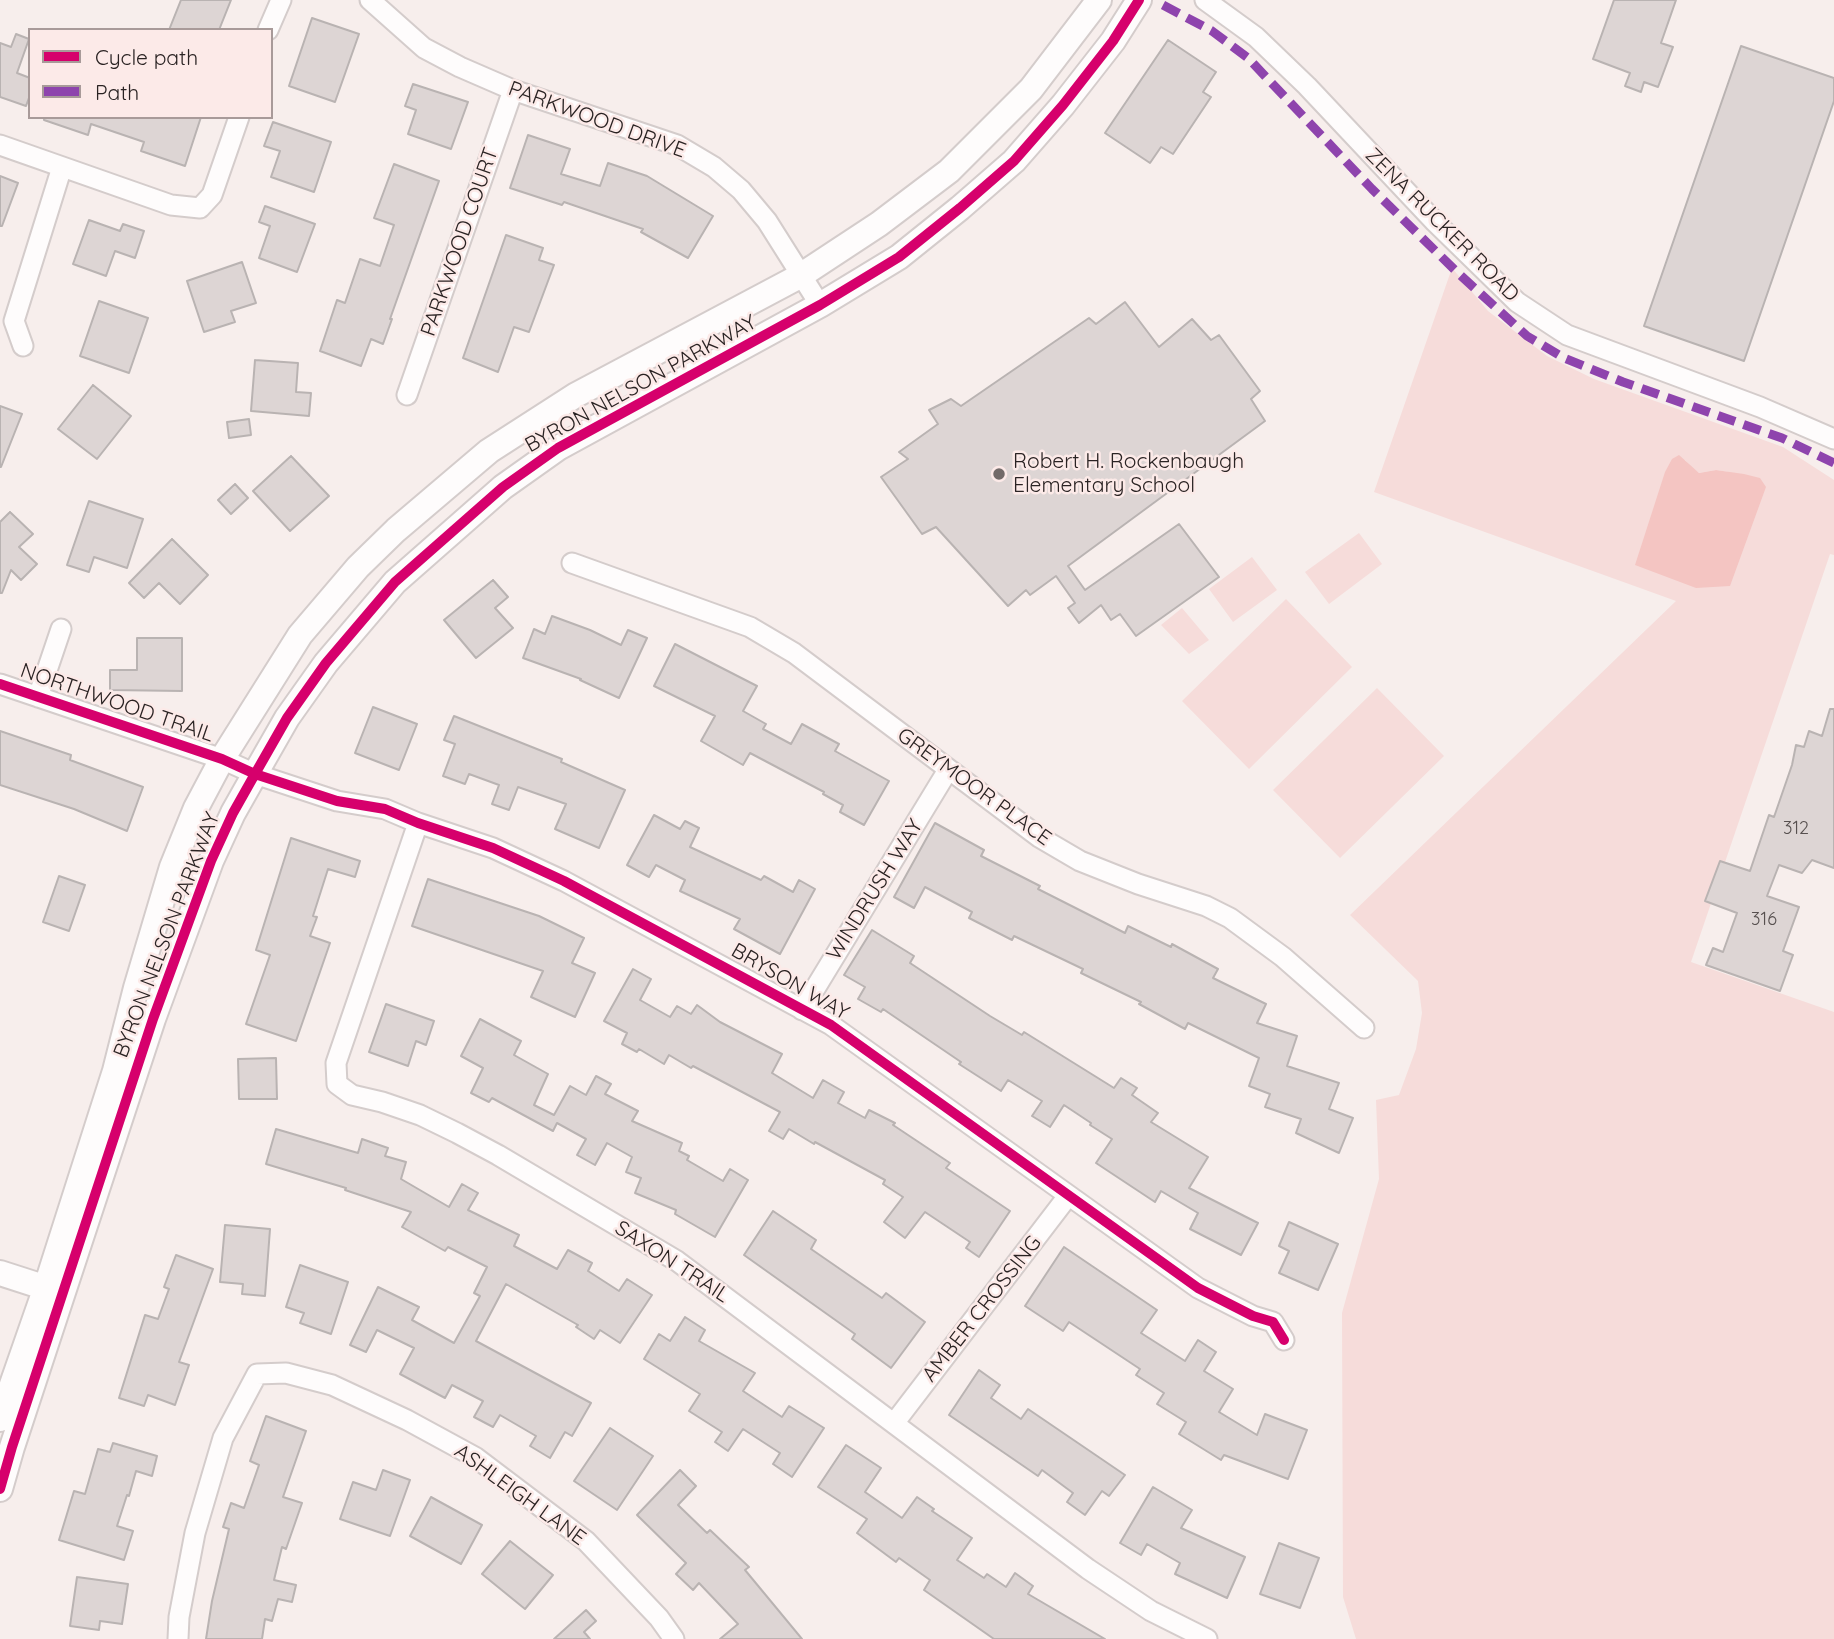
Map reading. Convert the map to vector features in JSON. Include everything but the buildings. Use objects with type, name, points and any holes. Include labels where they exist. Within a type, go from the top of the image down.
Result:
[{"type":"street","points":[[269,28],[281,0]]},
{"type":"street","name":"PARKWOOD DRIVE","points":[[370,0],[424,48],[460,67],[513,90],[677,145],[714,167],[741,190],[767,221],[820,305]]},
{"type":"street","name":"BYRON NELSON PARKWAY","points":[[0,1489],[6,1446],[111,1114],[172,867],[196,808],[222,759],[300,635],[358,568],[438,492],[489,451],[576,395],[800,276],[879,224],[949,171],[1031,89],[1099,0]]},
{"type":"street","name":"BYRON NELSON PARKWAY","points":[[111,1114],[158,1007],[211,861],[233,813],[287,718],[326,663],[386,592],[503,487],[558,448],[820,305],[899,257],[1014,161],[1063,105],[1113,41],[1139,0]]},
{"type":"street","name":"ZENA RUCKER ROAD","points":[[1205,0],[1256,37],[1307,86],[1434,222],[1517,302],[1567,335],[1760,407],[1834,439]]},
{"type":"street","name":"PARKWOOD COURT","points":[[407,395],[513,90]]},
{"type":"street","points":[[0,145],[171,205],[200,208],[212,195],[238,119]]},
{"type":"street","points":[[989,133],[1014,161]]},
{"type":"street","points":[[23,346],[14,321],[62,167]]},
{"type":"street","name":"GREYMOOR PLACE","points":[[572,563],[750,627],[794,653],[1039,837],[1080,861],[1138,884],[1206,905],[1230,918],[1283,957],[1364,1028]]},
{"type":"street","points":[[38,696],[61,629]]},
{"type":"street","name":"NORTHWOOD TRAIL","points":[[0,684],[222,759]]},
{"type":"street","name":"BRYSON WAY","points":[[222,759],[254,774],[337,800],[385,809],[492,848],[564,881],[831,1025],[1198,1289],[1253,1316],[1273,1322],[1284,1340]]},
{"type":"street","name":"WINDRUSH WAY","points":[[802,1010],[948,771]]},
{"type":"street","name":"SAXON TRAIL","points":[[418,823],[336,1063],[337,1084],[352,1095],[420,1115],[457,1133],[677,1261],[1088,1569],[1151,1611],[1207,1639]]},
{"type":"street","name":"AMBER CROSSING","points":[[895,1422],[1068,1196]]},
{"type":"street","points":[[0,1273],[54,1291]]},
{"type":"street","name":"BYRON NELSON PARKWAY","points":[[0,1419],[54,1291]]},
{"type":"street","name":"ASHLEIGH LANE","points":[[178,1639],[178,1617],[202,1509],[223,1438],[257,1374],[286,1373],[332,1385],[407,1420],[475,1457],[586,1541],[659,1618],[674,1639]]},
{"type":"shaded area","points":[[1452,268],[1488,311],[1547,356],[1594,379],[1783,447],[1834,480],[1834,555],[1830,554],[1691,962],[1834,1012],[1834,1639],[1356,1639],[1343,1597],[1342,1313],[1379,1179],[1376,1100],[1399,1095],[1416,1049],[1422,1013],[1418,981],[1350,915],[1676,601],[1374,492]],"holes":[[[1685,460],[1699,473],[1716,470],[1729,472],[1636,565]]]},
{"type":"shaded area","points":[[1679,455],[1699,473],[1716,470],[1744,474],[1760,478],[1766,487],[1730,586],[1696,588],[1635,565],[1665,472],[1672,459]]},
{"type":"shaded area","points":[[1359,533],[1382,564],[1329,604],[1305,572]]},
{"type":"shaded area","points":[[1252,557],[1277,590],[1233,622],[1209,589]]},
{"type":"shaded area","points":[[1286,599],[1352,667],[1249,769],[1182,701]]},
{"type":"shaded area","points":[[1182,608],[1209,640],[1189,654],[1161,625]]},
{"type":"shaded area","points":[[1377,688],[1444,756],[1340,858],[1273,790]]},
{"type":"marked path","points":[[1163,5],[1212,31],[1248,58],[1372,189],[1527,336],[1564,358],[1623,382],[1782,438],[1834,463]]},
{"type":"cycle path","points":[[0,1489],[153,1019],[211,861],[233,813],[287,718],[326,663],[395,582],[503,487],[558,448],[820,305],[899,257],[960,208],[1014,161],[1063,105],[1113,41],[1139,0]]},
{"type":"cycle path","points":[[0,684],[337,801],[385,809],[493,848],[564,881],[831,1025],[1198,1288],[1253,1316],[1273,1322],[1284,1340]]},
{"type":"place","name":"Robert H. Rockenbaugh Elementary School","points":[[999,474]]}]
